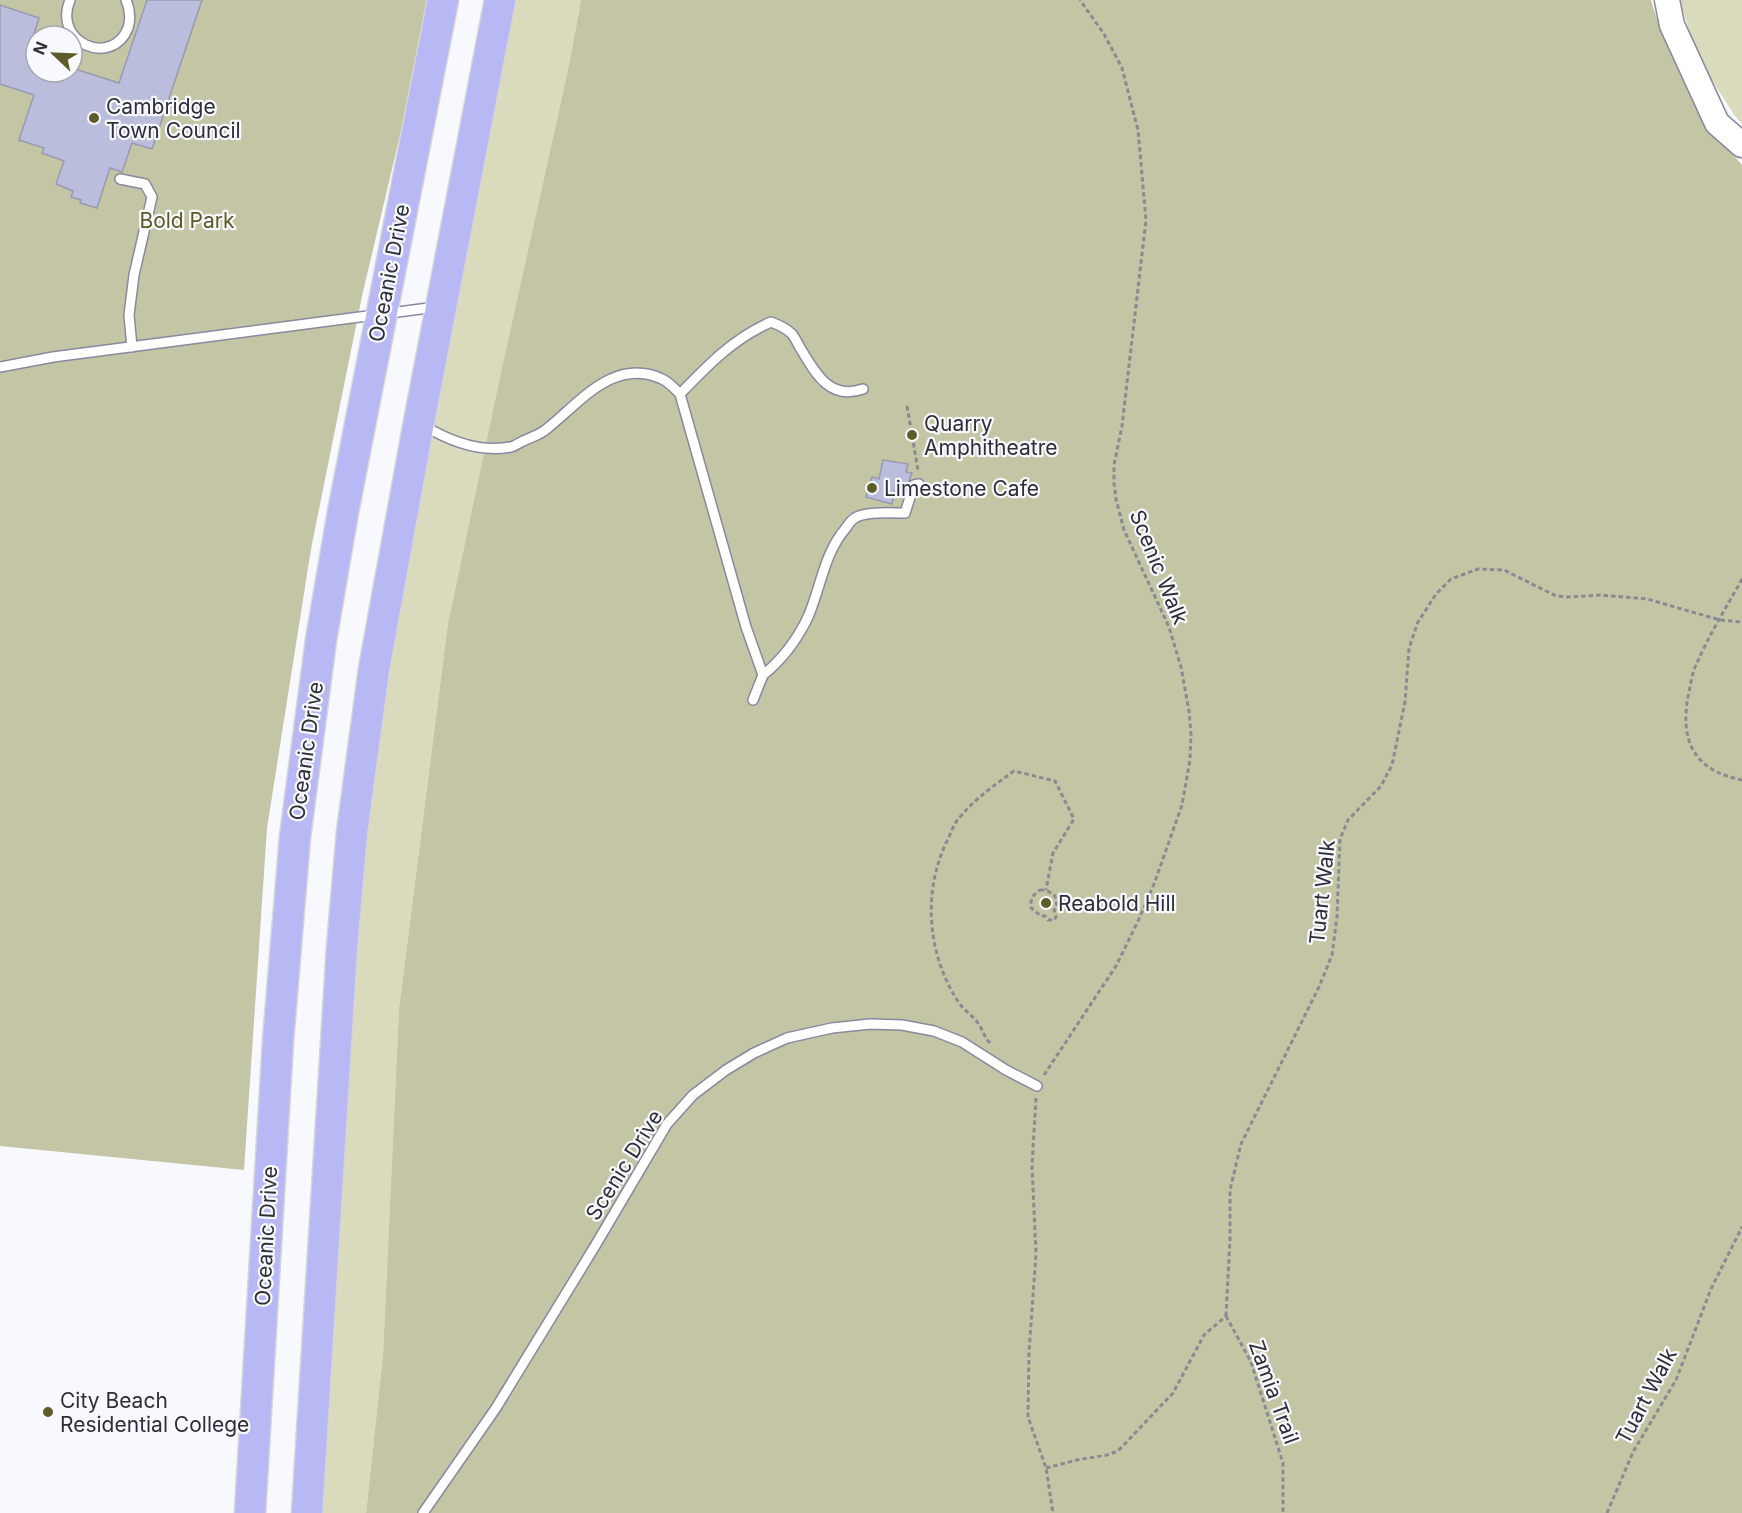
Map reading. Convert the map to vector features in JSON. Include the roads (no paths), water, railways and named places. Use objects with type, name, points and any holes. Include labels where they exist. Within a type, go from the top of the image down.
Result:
[{"type":"main road","name":"Oceanic Drive","points":[[250,1513],[278,1041],[295,837],[321,640],[381,315],[443,0]]},
{"type":"main road","points":[[307,1513],[342,947],[352,832],[374,669],[500,0]]},
{"type":"street","points":[[1667,0],[1672,25],[1717,123],[1742,145]]},
{"type":"lane","points":[[70,0],[66,8],[69,30],[75,39],[95,48],[106,47],[124,35],[129,25],[130,13],[126,0]]},
{"type":"lane","points":[[120,179],[145,184],[152,197],[131,295],[129,315],[132,347]]},
{"type":"lane","points":[[0,367],[53,357],[441,307]]},
{"type":"lane","points":[[680,394],[722,352],[771,322],[783,326],[793,335],[824,383],[839,392],[853,393],[863,389]]},
{"type":"lane","points":[[419,422],[439,435],[465,445],[492,448],[512,447],[542,432],[601,383],[622,374],[642,373],[664,380],[680,394],[746,627],[763,675]]},
{"type":"lane","points":[[753,700],[763,675],[788,650],[801,630],[818,590],[827,559],[839,536],[855,518],[875,513],[905,513],[914,485],[919,484]]},
{"type":"lane","name":"Scenic Drive","points":[[423,1513],[496,1408],[667,1124],[693,1095],[726,1070],[754,1053],[787,1038],[832,1028],[870,1024],[902,1025],[934,1030],[962,1042],[1006,1070],[1037,1086]]},
{"type":"place","name":"Cambridge Town Council","points":[[94,118]]},
{"type":"place","name":"Quarry Amphitheatre","points":[[912,435]]},
{"type":"place","name":"Limestone Cafe","points":[[872,488]]},
{"type":"place","name":"Reabold Hill","points":[[1046,903]]},
{"type":"place","name":"City Beach Residential College","points":[[48,1412]]},
{"type":"park label","name":"Bold Park","points":[[187,220]]}]
